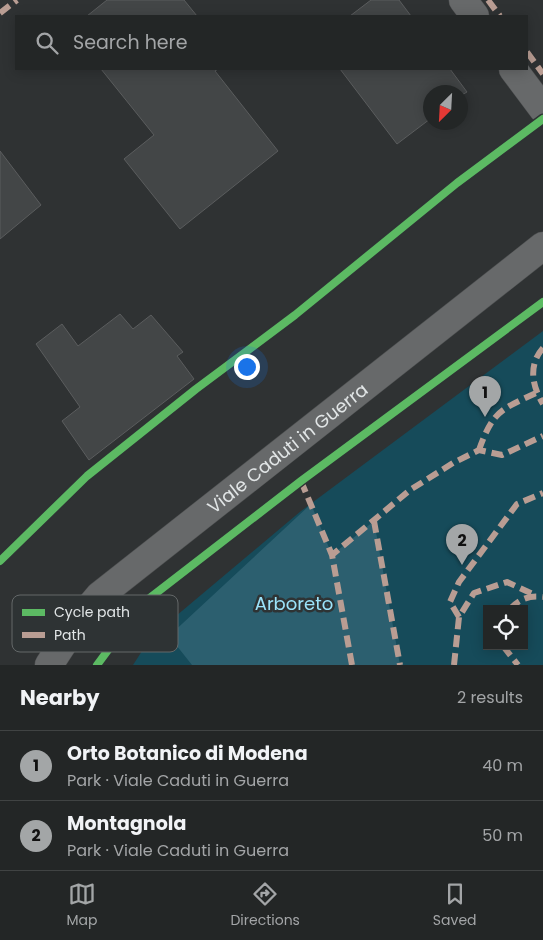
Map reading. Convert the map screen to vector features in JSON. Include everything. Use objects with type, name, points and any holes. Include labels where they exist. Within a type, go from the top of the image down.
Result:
[{"type":"street","points":[[463,0],[474,15]]},
{"type":"street","points":[[514,70],[543,109]]},
{"type":"street","name":"Viale Caduti in Guerra","points":[[100,595],[543,246]]},
{"type":"street","name":"Viale Caduti in Guerra","points":[[49,665],[57,652]]},
{"type":"green space","points":[[543,331],[543,665],[133,665],[141,652],[178,652],[178,614],[301,511]]},
{"type":"green space","name":"Arboreto","points":[[311,504],[332,555],[374,521],[400,665],[192,665],[178,647],[178,628]]},
{"type":"building","points":[[107,0],[184,0],[196,15],[88,15]]},
{"type":"building","points":[[371,0],[399,0],[410,15],[351,15]]},
{"type":"building","points":[[102,70],[216,70],[215,71],[278,151],[180,229],[124,159],[154,135]]},
{"type":"building","points":[[341,70],[451,70],[462,85],[423,85],[423,124],[397,144]]},
{"type":"building","points":[[0,151],[41,205],[0,239]]},
{"type":"building","points":[[120,314],[133,329],[151,315],[183,352],[177,356],[194,379],[89,460],[62,421],[80,407],[36,344],[62,324],[78,346]]},
{"type":"marked path","points":[[0,13],[17,0]]},
{"type":"marked path","points":[[488,0],[499,15]]},
{"type":"marked path","points":[[528,53],[543,74]]},
{"type":"marked path","points":[[543,348],[535,361],[533,376],[536,390],[543,404]]},
{"type":"marked path","points":[[479,450],[489,427],[499,413],[536,393]]},
{"type":"marked path","points":[[352,665],[332,555],[410,490],[453,463],[479,450],[502,455],[543,436]]},
{"type":"marked path","points":[[301,481],[332,555]]},
{"type":"marked path","points":[[459,617],[450,602],[459,582],[517,504],[543,493]]},
{"type":"marked path","points":[[374,521],[400,665]]},
{"type":"marked path","points":[[454,665],[459,617],[474,593],[507,582],[535,595]]},
{"type":"marked path","points":[[515,605],[525,598],[543,597]]},
{"type":"marked path","points":[[506,650],[518,665]]},
{"type":"cycle path","points":[[0,561],[87,476],[196,389],[295,315],[457,183],[543,119]]},
{"type":"cycle path","points":[[154,595],[301,481],[543,302]]},
{"type":"cycle path","points":[[97,665],[107,652]]},
{"type":"place","name":"Orto Botanico di Modena","points":[[485,417]]},
{"type":"place","name":"Montagnola","points":[[462,565]]}]
